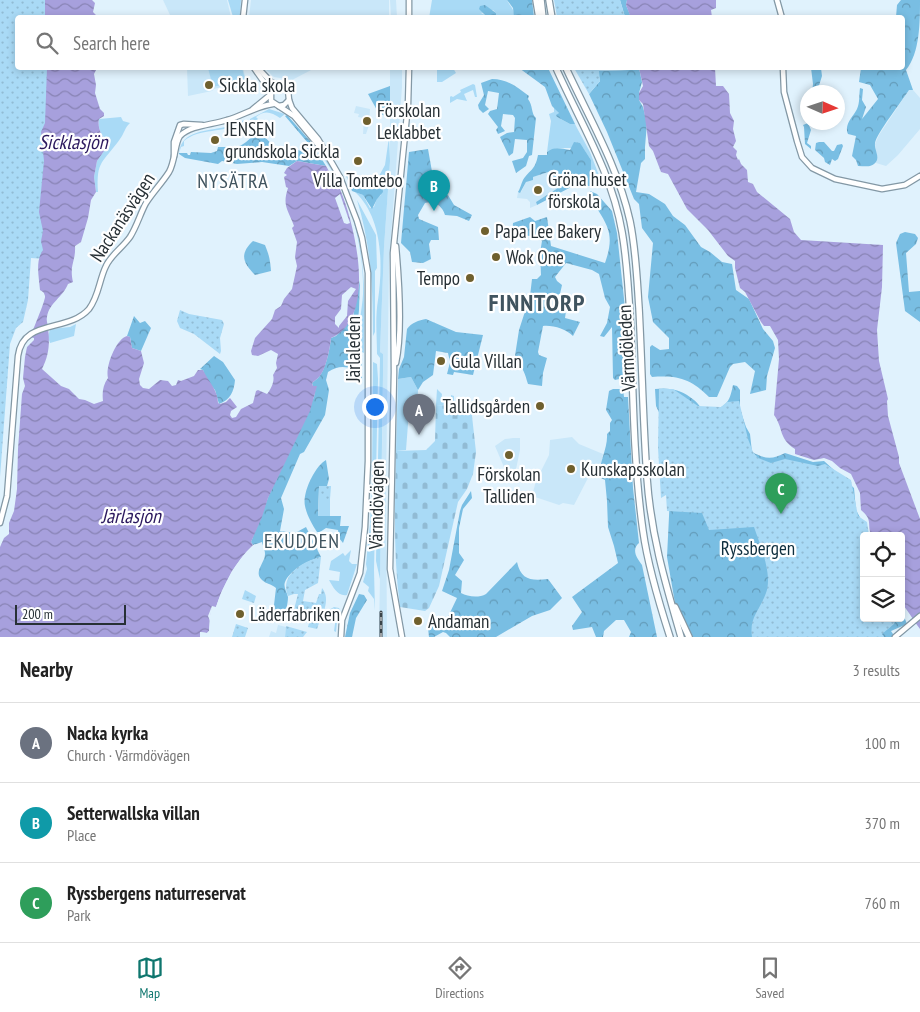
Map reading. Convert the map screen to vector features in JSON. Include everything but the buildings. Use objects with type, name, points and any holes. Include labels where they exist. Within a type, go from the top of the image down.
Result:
[{"type":"highway","points":[[536,0],[540,15]]},
{"type":"highway","points":[[541,0],[541,15]]},
{"type":"highway","points":[[549,0],[552,15]]},
{"type":"highway","name":"Värmdöleden","points":[[557,70],[604,169],[618,214],[625,248],[629,287],[640,505],[645,541],[669,637]]},
{"type":"highway","name":"Värmdöleden","points":[[567,70],[614,168],[626,207],[634,248],[641,336],[647,477],[657,551],[681,637]]},
{"type":"highway","points":[[667,591],[689,637]]},
{"type":"main road","points":[[244,15],[245,0]]},
{"type":"main road","points":[[409,15],[410,0]]},
{"type":"main road","points":[[777,0],[781,15]]},
{"type":"main road","points":[[257,70],[275,105]]},
{"type":"main road","points":[[206,125],[181,124],[179,130],[181,133],[186,133],[250,112],[275,105],[284,105],[289,100],[288,90],[267,78],[258,70]]},
{"type":"main road","name":"Värmdövägen","points":[[402,637],[390,569],[394,372],[393,253],[408,105],[409,70]]},
{"type":"main road","points":[[783,70],[784,92],[802,157],[818,172],[835,179],[882,189],[900,186],[920,176]]},
{"type":"main road","points":[[250,112],[274,88],[279,86]]},
{"type":"main road","name":"Järlaleden","points":[[289,100],[292,108],[318,138],[340,177],[357,221],[365,253],[368,294],[368,461],[365,535],[360,573],[342,620],[341,637]]},
{"type":"main road","name":"Järlaleden","points":[[275,105],[294,116],[327,155]]},
{"type":"main road","points":[[186,133],[189,129],[187,124]]},
{"type":"main road","name":"Nackanäsvägen","points":[[174,158],[173,146],[179,130]]},
{"type":"main road","name":"Nackanäsvägen","points":[[0,523],[7,496],[18,356],[21,344],[28,334],[80,317],[93,302],[108,262],[129,238],[146,203],[168,173],[181,135],[186,133]]},
{"type":"main road","points":[[895,637],[920,616]]},
{"type":"shaded area","name":"Sickla skola","points":[[163,0],[227,0],[231,15],[170,15]]},
{"type":"shaded area","points":[[251,0],[389,0],[389,15],[249,15]]},
{"type":"shaded area","points":[[390,0],[396,0],[397,15],[391,15]]},
{"type":"shaded area","name":"Sickla skola","points":[[187,70],[244,70],[246,80],[212,91],[188,96]]},
{"type":"shaded area","points":[[266,70],[311,70],[292,80],[274,77]]},
{"type":"shaded area","points":[[390,70],[402,70],[389,263],[386,488],[387,637],[379,637],[383,390],[383,354],[380,352],[390,161]]},
{"type":"shaded area","points":[[909,90],[913,90],[920,98],[920,129],[886,166],[876,163],[875,144],[879,135]]},
{"type":"shaded area","name":"Förskolan Leklabbet","points":[[356,106],[370,109],[369,125],[366,134],[363,134],[364,118],[358,117],[359,114],[354,113]]},
{"type":"shaded area","name":"Gröna huset förskola","points":[[551,170],[558,188],[536,202],[537,205],[530,208],[530,202],[527,199],[517,198],[518,192],[521,192],[526,182]]},
{"type":"shaded area","name":"Kunskapsskolan","points":[[572,437],[579,444],[603,454],[599,477],[588,478],[574,505],[563,503],[559,505],[532,496],[536,481],[549,455],[550,440]]},
{"type":"shaded area","name":"Förskolan Talliden","points":[[520,438],[520,450],[514,479],[509,479],[495,446],[505,439]]},
{"type":"shaded area","points":[[278,625],[286,627],[285,637],[269,637],[271,631],[276,633]]},
{"type":"green space","points":[[0,0],[71,0],[71,15],[15,15],[15,70],[71,70],[59,260],[31,258],[28,300],[23,322],[16,328],[10,344],[0,477]]},
{"type":"green space","points":[[228,0],[241,0],[240,15],[232,15]]},
{"type":"green space","points":[[432,0],[507,0],[514,14],[496,15],[493,10],[481,13],[485,15],[430,15]]},
{"type":"green space","points":[[507,0],[532,0],[534,15],[514,15],[513,8]]},
{"type":"green space","points":[[554,0],[620,0],[624,15],[557,15]]},
{"type":"green space","points":[[620,0],[627,0],[626,5],[630,15],[624,15]]},
{"type":"green space","points":[[901,0],[920,0],[917,46],[911,63],[906,70],[913,90],[909,90],[877,138],[875,143],[876,162],[870,166],[858,166],[852,156],[856,136],[848,134],[847,127],[858,107],[860,88],[863,89],[862,100],[866,107],[862,119],[878,99],[870,85],[859,82],[861,70],[905,70],[905,15],[896,15],[897,5]]},
{"type":"green space","points":[[485,5],[496,15],[485,15],[479,9],[480,6]]},
{"type":"green space","points":[[209,70],[243,70],[245,79],[213,87]]},
{"type":"green space","points":[[437,70],[454,70],[456,73],[442,82],[437,82]]},
{"type":"green space","points":[[522,70],[549,70],[575,124],[570,124],[557,117],[556,115],[559,113],[552,106],[545,87]]},
{"type":"green space","points":[[575,70],[629,70],[599,71],[600,81],[589,94]]},
{"type":"green space","points":[[639,70],[642,82],[639,100],[647,123],[645,159],[641,163],[636,192],[649,194],[665,204],[673,216],[685,225],[701,247],[722,262],[732,264],[736,290],[749,299],[763,329],[773,341],[775,348],[767,376],[766,390],[750,394],[755,371],[745,362],[733,364],[730,367],[717,397],[709,397],[684,379],[652,377],[650,374],[650,347],[652,345],[660,350],[669,349],[669,338],[653,322],[648,297],[653,243],[642,228],[639,204],[634,199],[607,132],[589,94],[600,81],[598,71]]},
{"type":"green space","points":[[811,70],[821,70],[822,76],[819,85],[813,85]]},
{"type":"green space","points":[[492,79],[508,82],[529,96],[528,99],[536,118],[532,155],[529,156],[526,166],[516,173],[512,161],[523,158],[527,152],[527,140],[515,139],[513,153],[509,156],[500,137],[514,132],[515,118],[513,115],[503,114],[501,126],[505,131],[498,134],[496,130],[498,127],[488,114],[490,111],[497,109],[499,93],[488,91],[485,105],[489,109],[483,113],[479,109],[478,105],[484,95],[481,83]]},
{"type":"green space","points":[[473,84],[475,85],[477,97],[475,97],[473,90],[464,94],[467,101],[457,99],[450,103],[451,96],[453,97],[461,92],[460,90]]},
{"type":"green space","points":[[390,86],[390,119],[378,112],[368,94]]},
{"type":"green space","points":[[554,107],[559,113],[557,117],[570,124],[575,124],[590,152],[600,178],[591,171],[591,160],[583,148],[559,148],[547,152],[551,121],[549,114],[554,112]]},
{"type":"green space","points":[[269,109],[285,114],[280,118],[271,113],[265,113],[256,117],[258,119],[255,123],[250,121],[250,119]]},
{"type":"green space","points":[[287,115],[311,142],[326,166],[297,161],[289,166],[262,162],[237,164],[222,161],[218,164],[185,158],[179,154],[187,153],[190,155],[191,152],[211,153],[217,151],[218,147],[239,146],[260,132],[282,155],[293,148],[296,151],[301,151],[308,143],[285,116]]},
{"type":"green space","points":[[121,117],[123,121],[130,123],[102,162],[98,174],[98,192],[96,192],[94,177],[97,161],[109,144],[101,133],[99,119]]},
{"type":"green space","points":[[244,120],[243,123],[236,126],[204,132],[184,141],[190,136],[196,133],[230,126]]},
{"type":"green space","points":[[804,130],[811,130],[807,143],[811,146],[811,149],[805,144]]},
{"type":"green space","points":[[389,137],[390,161],[380,352],[383,354],[383,374],[380,579],[376,561],[380,358],[377,354],[376,321],[380,286],[380,257],[376,228],[371,215],[355,192],[363,195],[370,208],[374,207],[377,198],[381,195],[381,178],[379,176],[385,165]]},
{"type":"green space","points":[[574,142],[580,143],[591,160],[591,171],[602,182],[592,186],[573,186],[537,205],[536,202],[558,188],[551,171],[533,177],[533,180],[526,182],[520,193],[518,192],[523,180],[535,164],[538,155],[547,155],[547,152],[555,148],[570,150]]},
{"type":"green space","points":[[824,142],[832,151],[834,151],[837,145],[842,144],[843,146],[838,159],[835,161],[832,159],[830,165],[815,150],[816,143]]},
{"type":"green space","points":[[428,149],[436,194],[439,196],[448,195],[454,205],[472,215],[469,221],[457,216],[445,215],[437,205],[425,203],[418,215],[419,219],[438,227],[439,240],[431,240],[429,244],[431,259],[423,263],[412,262],[410,252],[401,243],[409,152]]},
{"type":"green space","points":[[324,159],[336,173],[341,184],[356,225],[363,267],[364,353],[358,348],[363,294],[360,250],[354,222],[345,195]]},
{"type":"green space","points":[[345,173],[362,178],[379,176],[381,178],[383,192],[372,209],[363,195],[352,191]]},
{"type":"green space","points":[[590,191],[597,194],[612,211],[617,233],[625,308],[628,377],[615,380],[613,378],[612,327],[604,337],[600,336],[607,323],[610,307],[605,298],[599,274],[592,270],[566,263],[555,277],[562,285],[560,294],[550,295],[546,305],[566,311],[565,318],[580,322],[573,336],[559,328],[543,326],[538,352],[539,355],[547,358],[542,386],[528,384],[522,368],[514,362],[519,330],[530,296],[532,279],[537,279],[541,275],[540,253],[542,241],[539,237],[512,234],[513,223],[530,217],[535,221],[547,217],[551,246],[605,263],[610,241],[608,229],[593,201]]},
{"type":"green space","points":[[357,200],[376,235],[377,268],[375,271],[375,332],[373,336],[368,250]]},
{"type":"green space","points":[[905,232],[915,234],[918,238],[916,244],[906,253],[909,292],[920,291],[920,322],[905,311],[896,243],[900,234]]},
{"type":"green space","points":[[253,241],[265,245],[271,271],[255,275],[245,262],[244,254]]},
{"type":"green space","points":[[360,280],[355,350],[361,359],[362,378],[356,378],[354,369],[347,367],[341,367],[328,372],[326,380],[329,390],[325,415],[304,452],[300,454],[281,498],[284,509],[280,531],[295,533],[306,527],[321,557],[300,566],[287,578],[285,588],[288,603],[284,621],[272,622],[276,588],[264,581],[259,574],[265,557],[262,542],[253,545],[251,542],[269,495],[314,397],[316,386],[313,386],[312,383],[323,370],[329,353],[331,338],[336,336],[353,317]]},
{"type":"green space","points":[[180,310],[189,314],[222,320],[224,324],[220,338],[220,354],[194,334],[180,328],[177,321]]},
{"type":"green space","points":[[134,316],[140,323],[145,321],[151,328],[141,351],[132,348],[130,337],[127,336]]},
{"type":"green space","points":[[426,319],[456,332],[483,335],[473,375],[454,372],[453,375],[447,374],[450,362],[448,353],[436,351],[433,375],[423,382],[418,390],[411,377],[398,379],[399,369],[404,357],[407,329],[415,322]]},
{"type":"green space","points":[[76,324],[74,336],[50,343],[48,337],[50,329],[70,327]]},
{"type":"green space","points":[[214,356],[223,362],[235,380],[231,395],[219,404],[215,390],[206,379],[203,370],[200,369]]},
{"type":"green space","points":[[373,362],[377,364],[378,379],[374,570],[375,611],[374,599],[368,591],[369,587],[363,582],[367,569],[372,485]]},
{"type":"green space","points":[[411,377],[418,390],[417,411],[409,411],[406,450],[396,451],[398,379]]},
{"type":"green space","name":"Ryssbergen","points":[[733,385],[737,386],[740,390],[740,409],[750,434],[752,452],[768,458],[785,453],[813,462],[824,461],[854,488],[856,510],[868,532],[860,532],[860,622],[905,622],[905,619],[907,624],[891,631],[895,637],[692,637],[676,609],[667,557],[670,496],[664,423],[656,406],[655,389],[666,388],[680,392],[709,413],[726,404]]},
{"type":"green space","points":[[437,389],[442,394],[441,402],[450,403],[449,398],[451,398],[451,395],[454,396],[454,406],[436,405]]},
{"type":"green space","points":[[623,389],[624,397],[628,397],[633,488],[639,543],[635,551],[642,565],[657,637],[629,637],[631,632],[624,620],[616,620],[604,631],[603,637],[596,637],[592,627],[573,630],[572,626],[582,612],[572,597],[618,563],[608,527],[605,480],[599,477],[607,434],[610,431],[612,420],[606,410],[609,391]]},
{"type":"green space","name":"Ryssbergen","points":[[659,389],[673,389],[698,406],[721,407],[727,402],[739,401],[748,439],[753,452],[758,458],[771,463],[785,459],[818,466],[825,464],[851,480],[858,516],[867,522],[868,532],[860,532],[860,622],[895,622],[882,634],[884,637],[752,637],[752,624],[764,599],[768,585],[765,560],[754,527],[709,530],[702,513],[667,511],[666,495],[661,498],[658,448]]},
{"type":"green space","points":[[436,405],[471,407],[476,452],[473,474],[467,489],[458,502],[439,586],[429,608],[425,611],[400,607],[395,548],[396,451],[426,450],[435,441]]},
{"type":"green space","points":[[326,460],[329,479],[327,486],[319,486],[318,516],[341,516],[340,526],[349,526],[343,543],[339,538],[338,530],[326,528],[317,532],[308,517],[305,506],[305,494],[310,480]]},
{"type":"green space","points":[[319,486],[331,486],[330,499],[319,499]]},
{"type":"green space","points":[[471,491],[472,498],[463,509],[459,528],[459,553],[464,560],[455,575],[462,581],[461,593],[473,596],[486,594],[517,562],[524,576],[537,580],[548,579],[562,598],[550,610],[532,616],[496,637],[450,637],[443,632],[434,637],[429,637],[430,615],[446,621],[457,598],[442,591],[449,570],[460,511]]},
{"type":"green space","points":[[319,499],[330,499],[330,517],[318,516]]},
{"type":"green space","points":[[351,550],[349,561],[352,564],[357,564],[347,595],[344,595],[336,591],[329,580],[339,581],[340,572],[329,570],[331,561],[343,553],[345,556]]},
{"type":"green space","points":[[321,557],[318,583],[305,590],[303,601],[316,603],[322,588],[325,593],[325,608],[317,629],[308,627],[309,623],[292,617],[298,594],[288,596],[286,588],[290,575],[294,570],[307,562]]},
{"type":"green space","points":[[245,590],[256,596],[254,603],[242,599]]},
{"type":"green space","points":[[359,594],[364,595],[367,600],[356,618],[352,637],[345,637],[350,613]]},
{"type":"green space","points":[[334,607],[339,608],[341,612],[337,621],[336,632],[334,631],[336,617],[328,612]]},
{"type":"green space","points":[[236,624],[248,628],[245,637],[232,637]]},
{"type":"green space","points":[[286,626],[307,632],[303,637],[285,637]]},
{"type":"water","points":[[45,0],[92,0],[95,3],[93,12],[96,15],[45,15]]},
{"type":"water","points":[[627,0],[716,0],[716,8],[711,10],[712,15],[630,15],[626,5]]},
{"type":"water","name":"Järlasjön","points":[[47,70],[96,70],[94,74],[95,93],[100,109],[104,113],[104,116],[99,119],[99,129],[109,144],[97,161],[94,177],[96,192],[91,200],[81,242],[75,246],[72,271],[73,282],[68,284],[48,312],[48,349],[42,369],[79,399],[94,404],[103,401],[103,389],[108,378],[108,367],[112,354],[119,342],[127,336],[130,337],[132,348],[141,351],[144,363],[139,379],[140,385],[143,388],[149,389],[160,380],[168,381],[172,386],[176,385],[178,380],[181,381],[194,376],[198,370],[203,370],[215,390],[218,403],[226,402],[230,398],[237,407],[231,411],[230,415],[232,418],[236,417],[241,409],[253,403],[256,391],[267,394],[277,368],[278,354],[271,350],[258,356],[252,355],[251,351],[255,338],[272,319],[275,310],[281,306],[292,289],[297,266],[295,257],[297,242],[286,203],[288,188],[286,187],[284,177],[287,175],[284,173],[287,168],[297,161],[326,166],[340,189],[346,205],[352,225],[359,270],[358,292],[354,311],[345,327],[331,338],[329,353],[321,375],[312,383],[313,386],[317,386],[310,411],[268,498],[251,542],[253,545],[241,558],[231,574],[222,590],[216,607],[212,607],[209,631],[207,633],[200,632],[200,637],[0,637],[0,547],[4,538],[9,534],[9,523],[14,511],[17,489],[22,394],[25,386],[23,378],[25,357],[27,347],[34,340],[34,338],[30,337],[45,298],[44,293],[40,290],[38,269],[39,259],[43,250],[41,241],[43,231],[39,212],[44,161],[41,132],[45,123]]},
{"type":"water","points":[[639,70],[715,70],[716,86],[723,86],[729,94],[730,113],[734,121],[733,129],[736,141],[733,147],[737,151],[738,160],[747,170],[748,182],[753,184],[757,192],[790,219],[794,232],[801,240],[883,245],[882,287],[877,330],[879,361],[888,399],[888,416],[899,463],[920,519],[920,629],[905,608],[905,532],[871,532],[869,520],[861,510],[860,493],[851,474],[824,458],[814,460],[795,454],[795,449],[786,441],[774,415],[779,359],[778,340],[770,326],[764,326],[761,322],[745,292],[740,288],[735,261],[728,256],[708,230],[687,209],[668,174],[661,172],[653,151],[649,146],[643,104],[639,100],[639,93],[643,86]]},
{"type":"pier","points":[[340,194],[350,223],[347,224],[344,223],[335,198]]},
{"type":"pier","points":[[351,287],[356,289],[348,301],[347,316],[339,328],[335,324],[335,317],[341,309],[342,295]]},
{"type":"pier","points":[[255,544],[256,546],[244,557],[234,573],[217,609],[212,608],[210,617],[212,623],[211,633],[200,637],[200,632],[207,633],[209,631],[210,621],[208,616],[212,606],[216,607],[232,571]]},
{"type":"railway","points":[[381,612],[381,637]]},
{"type":"place","name":"Sickla skola","points":[[209,85]]},
{"type":"place","name":"Förskolan Leklabbet","points":[[367,121]]},
{"type":"place","name":"JENSEN grundskola Sickla","points":[[215,140]]},
{"type":"place","name":"Villa Tomtebo","points":[[358,161]]},
{"type":"place","name":"Gröna huset förskola","points":[[538,190]]},
{"type":"place","name":"Setterwallska villan","points":[[434,211]]},
{"type":"place","name":"Papa Lee Bakery","points":[[485,231]]},
{"type":"place","name":"Wok One","points":[[496,257]]},
{"type":"place","name":"Tempo","points":[[470,278]]},
{"type":"place","name":"Gula Villan","points":[[441,361]]},
{"type":"place","name":"Tallidsgården","points":[[540,406]]},
{"type":"place","name":"Nacka kyrka","points":[[419,435]]},
{"type":"place","name":"Förskolan Talliden","points":[[509,455]]},
{"type":"place","name":"Kunskapsskolan","points":[[571,469]]},
{"type":"place","name":"Ryssbergens naturreservat","points":[[781,514]]},
{"type":"place","name":"Läderfabriken","points":[[240,614]]},
{"type":"place","name":"Andaman","points":[[418,621]]},
{"type":"district","name":"NYSÄTRA","points":[[233,181]]},
{"type":"district","name":"FINNTORP","points":[[537,303]]},
{"type":"district","name":"EKUDDEN","points":[[302,541]]},
{"type":"water label","name":"Sicklasjön","points":[[73,142]]}]
